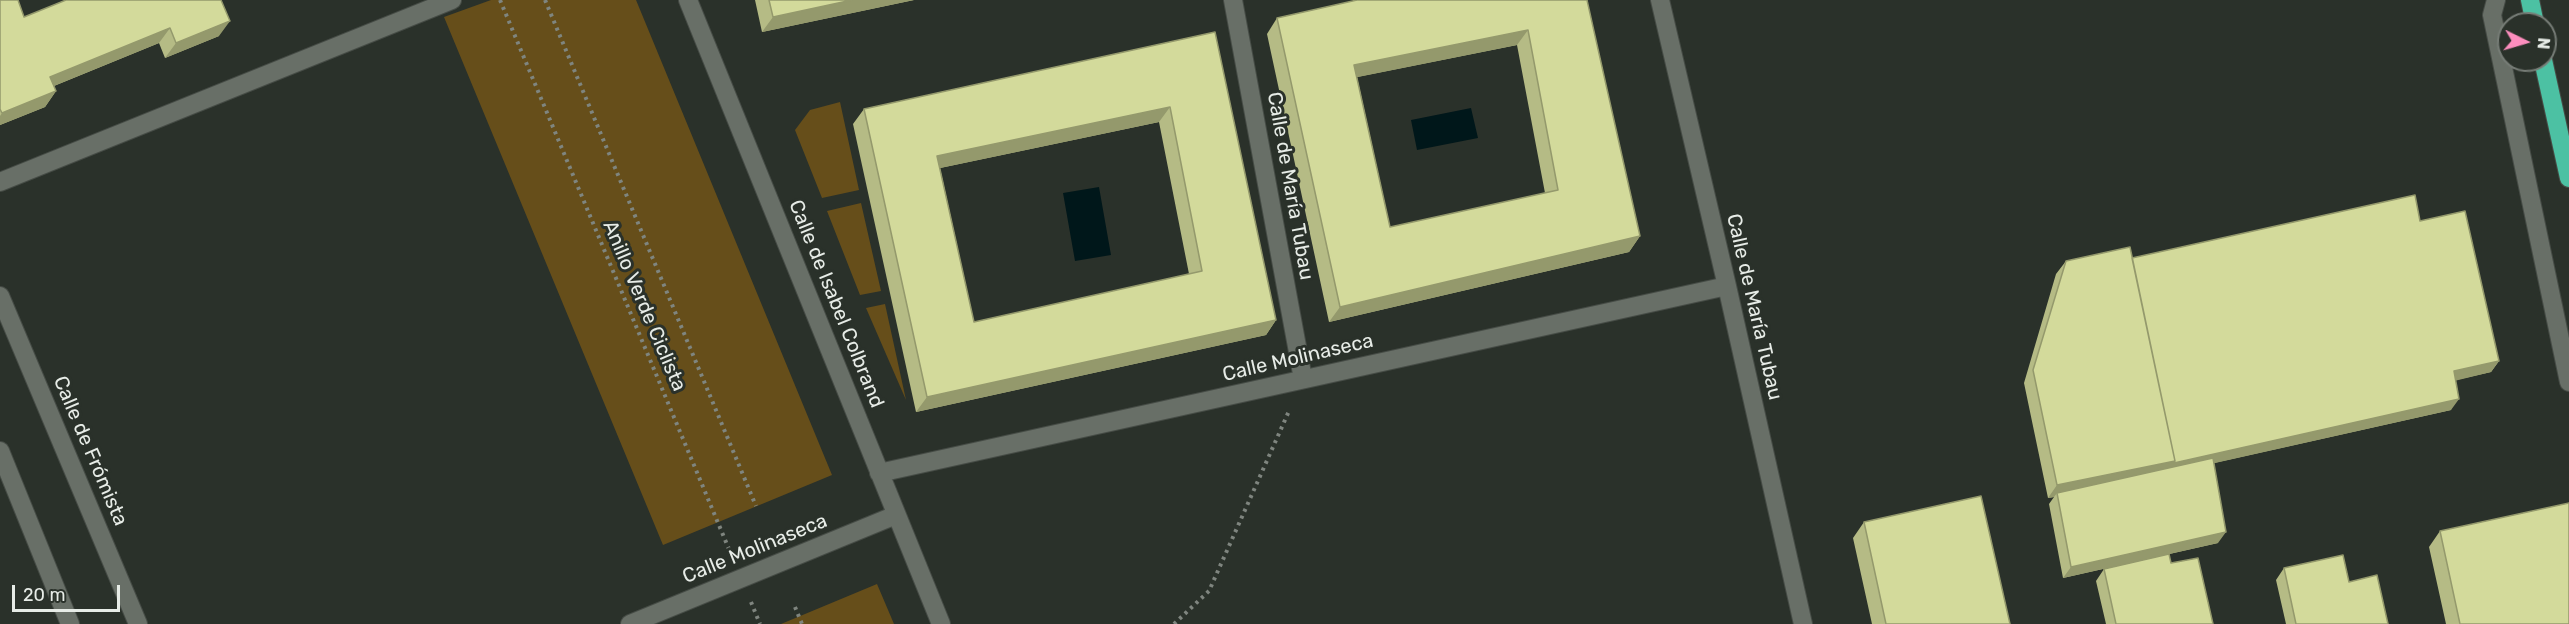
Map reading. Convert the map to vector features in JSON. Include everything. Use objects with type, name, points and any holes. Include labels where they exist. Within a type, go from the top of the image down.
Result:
[{"type":"highway","points":[[2546,72],[2569,178]]},
{"type":"street","points":[[0,182],[452,0]]},
{"type":"street","name":"Calle de Isabel Colbrand","points":[[688,0],[941,624]]},
{"type":"street","name":"Calle de María Tubau","points":[[1233,0],[1303,379]]},
{"type":"street","name":"Calle de María Tubau","points":[[1659,0],[1727,286],[1803,624]]},
{"type":"street","points":[[2496,0],[2492,15],[2569,382]]},
{"type":"street","name":"Calle Molinaseca","points":[[879,473],[1727,286]]},
{"type":"street","name":"Calle de Frómista","points":[[0,296],[138,624]]},
{"type":"street","points":[[0,451],[70,624]]},
{"type":"street","name":"Calle Molinaseca","points":[[630,624],[896,515]]},
{"type":"path","name":"Anillo Verde Ciclista","points":[[500,0],[760,624]]},
{"type":"path","points":[[545,0],[756,506]]},
{"type":"path","points":[[1174,624],[1209,591],[1303,379]]},
{"type":"path","points":[[795,607],[802,624]]},
{"type":"shaded area","points":[[491,0],[636,0],[832,475],[663,545],[444,17]]},
{"type":"shaded area","points":[[840,102],[859,190],[822,198],[795,130],[810,110]]},
{"type":"shaded area","points":[[861,203],[881,291],[860,295],[827,211]]},
{"type":"shaded area","points":[[885,304],[906,400],[866,308]]},
{"type":"shaded area","points":[[877,584],[894,624],[781,624]]},
{"type":"water","points":[[1471,108],[1478,138],[1417,150],[1411,120]]},
{"type":"water","points":[[1099,187],[1111,255],[1075,261],[1063,193]]},
{"type":"building","points":[[0,0],[18,0],[24,17],[66,0],[221,0],[230,21],[176,43],[170,28],[50,77],[56,91],[2,113],[0,109]]},
{"type":"building","points":[[769,0],[852,0],[773,17]]},
{"type":"building","points":[[1357,0],[1587,0],[1640,236],[1340,307],[1277,18]],"holes":[[[1528,30],[1558,190],[1390,227],[1354,65]]]},
{"type":"building","points":[[1215,32],[1276,320],[927,397],[864,109]],"holes":[[[1170,107],[1202,271],[974,322],[937,156]]]},
{"type":"building","points":[[2415,195],[2420,221],[2465,211],[2499,361],[2454,371],[2459,399],[2174,463],[2132,258]]},
{"type":"building","points":[[2130,247],[2175,461],[2057,485],[2033,370],[2066,261]]},
{"type":"building","points":[[2213,458],[2226,532],[2071,567],[2057,493]]},
{"type":"building","points":[[1981,496],[2010,624],[1886,624],[1864,522]]},
{"type":"building","points":[[2569,503],[2569,624],[2460,624],[2440,531]]},
{"type":"building","points":[[2169,554],[2171,563],[2198,558],[2213,624],[2116,624],[2104,569]]},
{"type":"building","points":[[2343,555],[2349,582],[2377,575],[2388,624],[2296,624],[2284,568]]}]
